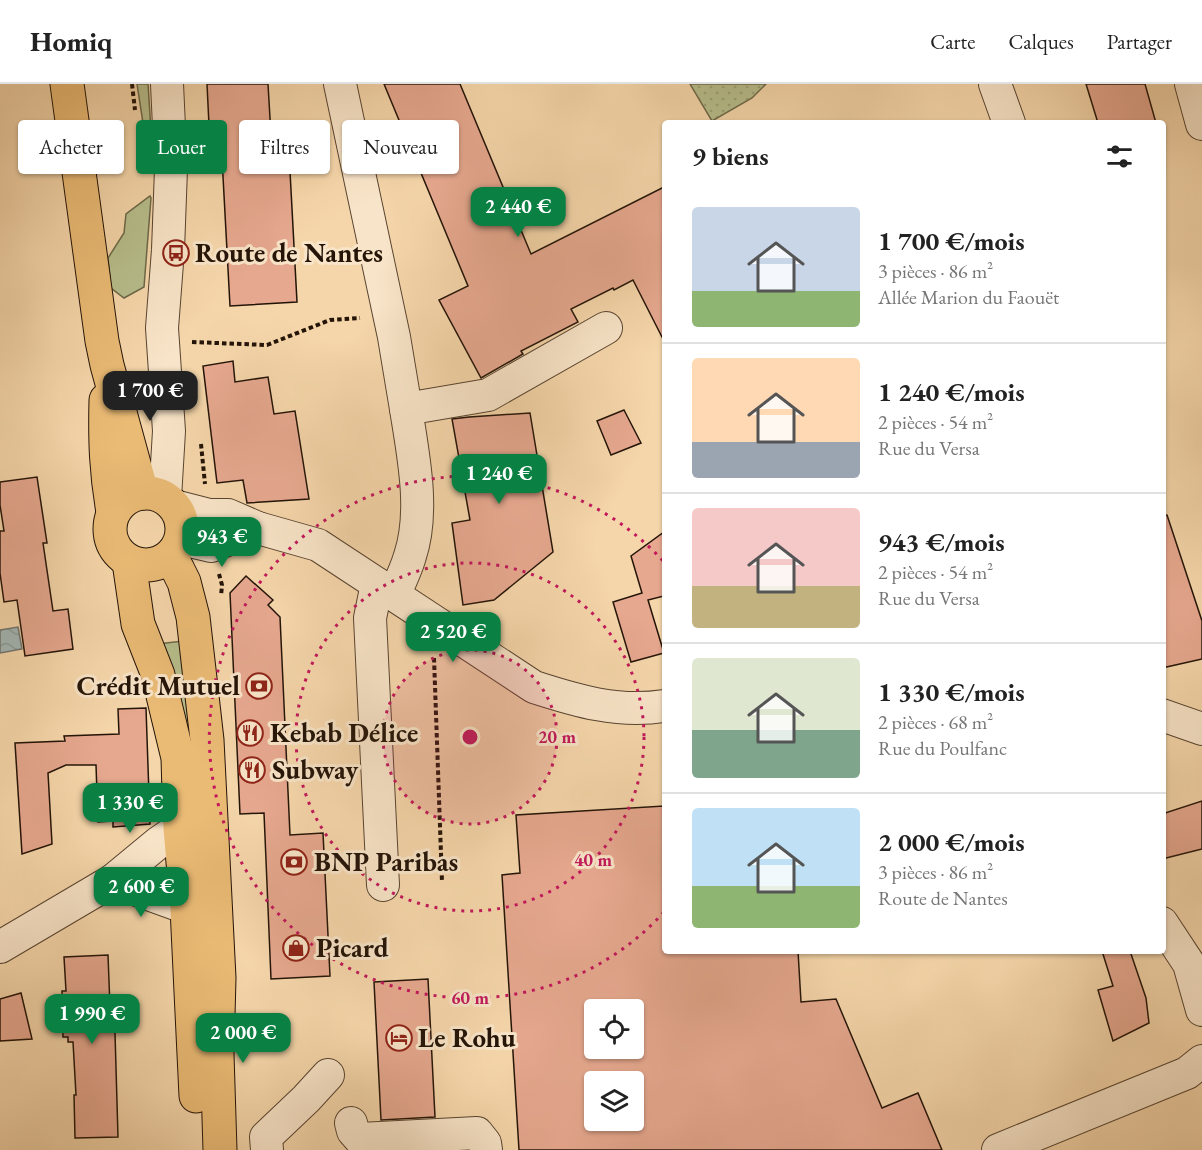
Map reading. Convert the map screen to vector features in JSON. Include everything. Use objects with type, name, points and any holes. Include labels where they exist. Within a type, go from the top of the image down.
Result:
[{"type":"main road","points":[[67,84],[107,365],[160,499],[180,517],[182,529],[176,548],[162,562],[151,566],[140,566],[129,562],[113,546],[110,535],[113,512],[130,496],[160,499]]},
{"type":"main road","points":[[107,365],[105,440],[107,478],[113,512]]},
{"type":"main road","points":[[176,548],[194,617],[207,740],[219,978],[217,1054],[220,1150]]},
{"type":"main road","points":[[129,562],[138,624],[158,675],[178,759],[199,1150]]},
{"type":"street","points":[[167,84],[171,169],[162,328],[170,431],[160,499],[209,515],[228,515],[258,528],[318,545],[534,687],[574,700],[613,708],[662,706]]},
{"type":"street","points":[[340,84],[389,316],[416,472],[417,519],[411,555],[386,590],[370,618],[383,885]]},
{"type":"street","points":[[995,84],[1008,120]]},
{"type":"street","points":[[1191,84],[1202,124]]},
{"type":"street","points":[[406,409],[488,395],[606,328]]},
{"type":"street","points":[[176,548],[211,546],[258,528]]},
{"type":"street","points":[[1166,716],[1202,729]]},
{"type":"street","points":[[0,948],[112,881],[180,828]]},
{"type":"street","points":[[112,881],[187,908]]},
{"type":"street","points":[[1166,929],[1189,964],[1202,1010]]},
{"type":"street","points":[[998,1150],[1187,1073],[1202,1061]]},
{"type":"street","points":[[267,1150],[266,1137],[328,1075]]},
{"type":"street","points":[[351,1123],[353,1131],[360,1139],[477,1133],[485,1143],[486,1150]]},
{"type":"path","points":[[188,341],[267,345],[330,320],[389,316]]},
{"type":"path","points":[[435,675],[442,882]]},
{"type":"green space","points":[[137,84],[148,84],[150,120],[143,120]]},
{"type":"green space","points":[[690,84],[766,84],[752,98],[711,120]]},
{"type":"green space","points":[[150,196],[144,287],[124,298],[111,288],[108,258],[124,233],[126,214]]},
{"type":"green space","points":[[183,641],[199,771],[158,644]]},
{"type":"water","points":[[18,627],[22,649],[0,653],[0,630]]},
{"type":"building","points":[[207,84],[268,84],[270,120],[239,120],[239,174],[290,174],[297,302],[230,306],[223,174],[227,174],[227,120],[209,120]]},
{"type":"building","points":[[384,84],[460,84],[531,254],[662,188],[662,337],[633,280],[571,309],[578,322],[521,351],[523,354],[481,378],[439,300],[468,286],[421,174],[459,174],[459,120],[399,120]]},
{"type":"building","points":[[1086,84],[1145,84],[1155,120],[1097,120]]},
{"type":"building","points":[[233,361],[235,382],[268,377],[274,414],[295,411],[309,499],[247,503],[243,480],[217,483],[203,366]]},
{"type":"building","points":[[624,410],[641,443],[611,455],[597,421]]},
{"type":"building","points":[[530,413],[553,552],[494,600],[463,605],[452,523],[470,520],[452,419]]},
{"type":"building","points":[[37,477],[47,543],[43,543],[53,611],[68,609],[73,649],[25,656],[17,600],[4,602],[0,573],[0,531],[4,531],[0,505],[0,482]]},
{"type":"building","points":[[1166,515],[1202,621],[1202,659],[1166,667]]},
{"type":"building","points":[[662,533],[662,596],[648,600],[662,646],[662,654],[631,662],[613,602],[642,593],[631,556]]},
{"type":"building","points":[[246,576],[273,600],[268,605],[280,617],[290,835],[323,833],[330,976],[271,979],[264,813],[240,814],[230,593]]},
{"type":"building","points":[[146,708],[150,824],[113,827],[113,821],[98,822],[96,765],[66,765],[48,773],[52,844],[22,854],[15,743],[65,741],[64,736],[119,734],[118,709]]},
{"type":"building","points":[[1202,801],[1202,849],[1166,858],[1166,813]]},
{"type":"building","points":[[662,806],[662,954],[798,954],[801,1002],[836,999],[882,1108],[918,1093],[942,1150],[519,1150],[502,875],[520,873],[516,815]]},
{"type":"building","points":[[1103,954],[1131,954],[1146,998],[1149,1023],[1113,1041],[1098,990],[1113,986]]},
{"type":"building","points":[[108,955],[110,1007],[113,1007],[115,1033],[118,1137],[75,1138],[74,1095],[76,1095],[73,1042],[68,1042],[68,1037],[63,1037],[62,991],[66,991],[64,957]]},
{"type":"building","name":"Le Rohu","points":[[428,979],[435,1117],[381,1120],[374,982]]},
{"type":"building","points":[[21,993],[32,1039],[0,1041],[0,999]]},
{"type":"place","name":"Route de Nantes","points":[[176,253]]},
{"type":"place","name":"Crédit Mutuel","points":[[259,686]]},
{"type":"place","name":"Kebab Délice","points":[[250,733]]},
{"type":"place","name":"Subway","points":[[252,770]]},
{"type":"place","name":"BNP Paribas","points":[[294,862]]},
{"type":"place","name":"Picard","points":[[296,948]]},
{"type":"place","name":"Le Rohu","points":[[399,1038]]}]
